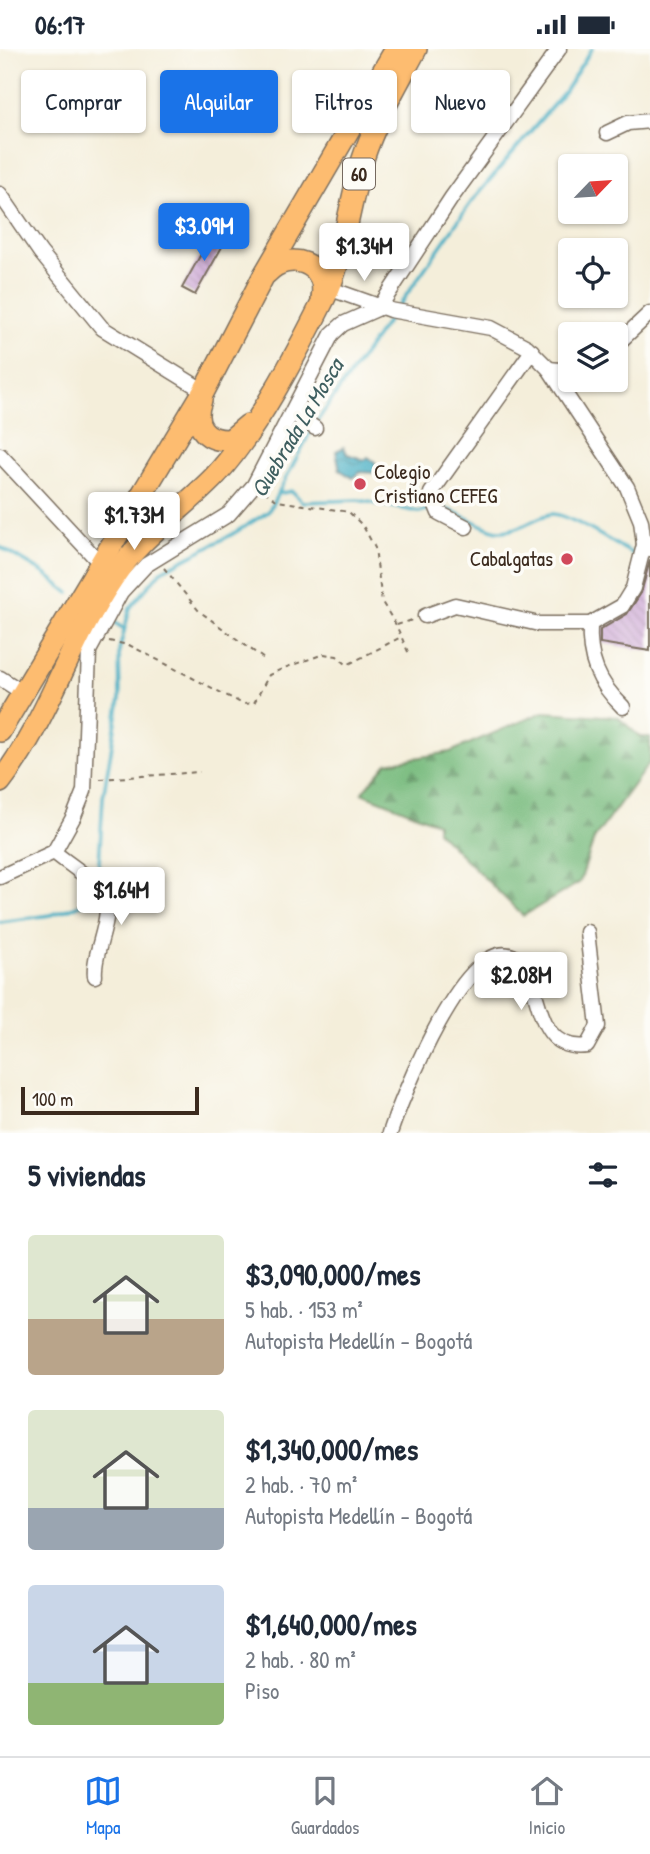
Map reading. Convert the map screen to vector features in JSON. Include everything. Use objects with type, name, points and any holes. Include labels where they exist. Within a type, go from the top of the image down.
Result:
[{"type":"highway","name":"60","points":[[0,731],[204,391],[264,275],[396,49]]},
{"type":"highway","name":"60","points":[[0,782],[28,739],[79,634],[114,576],[141,542],[214,476],[240,445],[262,410],[324,297],[372,133],[416,49]]},
{"type":"highway","points":[[264,275],[280,262],[292,259],[305,262],[316,269],[322,281],[324,297]]},
{"type":"highway","points":[[204,391],[197,416],[200,426],[218,440],[237,436],[262,410]]},
{"type":"street","points":[[0,877],[54,852],[84,791],[89,651],[94,636],[121,592],[137,572],[229,514],[241,502],[296,416],[332,334],[343,324],[391,311],[452,197],[559,49]]},
{"type":"street","points":[[607,133],[628,123],[650,121]]},
{"type":"street","points":[[0,194],[40,253],[102,328],[204,391]]},
{"type":"street","points":[[324,297],[491,328],[532,351],[549,369],[632,496],[641,521],[644,552],[632,588],[622,606],[590,624],[559,626],[455,605],[425,616]]},
{"type":"street","points":[[628,334],[650,313]]},
{"type":"street","points":[[466,527],[439,513],[431,493],[532,351]]},
{"type":"street","points":[[549,369],[558,370]]},
{"type":"street","points":[[296,416],[315,428]]},
{"type":"street","points":[[0,455],[101,564]]},
{"type":"street","points":[[590,624],[591,661],[601,682],[623,707]]},
{"type":"street","points":[[0,678],[22,692]]},
{"type":"street","points":[[54,852],[100,890],[107,910],[96,958],[96,976]]},
{"type":"street","points":[[390,1133],[402,1094],[431,1030],[470,978],[488,961],[509,955],[518,959],[527,971],[540,1018],[560,1040],[575,1047],[587,1045],[598,1026],[587,932]]},
{"type":"path","points":[[262,489],[278,501],[349,512],[363,526],[374,548],[382,602],[396,625],[408,654]]},
{"type":"path","points":[[168,572],[199,611],[264,659]]},
{"type":"path","points":[[396,625],[425,616]]},
{"type":"path","points":[[100,639],[129,645],[243,704],[254,703],[270,675],[284,668],[324,654],[337,656],[347,665],[401,637]]},
{"type":"path","points":[[90,779],[200,772]]},
{"type":"green space","points":[[543,712],[618,717],[640,737],[650,737],[650,762],[594,839],[580,882],[523,916],[437,831],[437,823],[362,793],[387,763],[450,752]]},
{"type":"water","points":[[344,447],[347,454],[365,460],[368,457],[375,462],[377,473],[360,472],[353,478],[340,470],[336,451]]},
{"type":"building","points":[[214,231],[227,238],[195,295],[182,288]]},
{"type":"building","points":[[650,560],[650,651],[600,643],[600,630],[627,614],[641,593]]},
{"type":"waterway","name":"Quebrada La Mosca","points":[[398,307],[472,201],[564,92],[592,49]]},
{"type":"waterway","name":"Quebrada La Mosca","points":[[315,424],[393,313]]},
{"type":"waterway","name":"Quebrada La Mosca","points":[[98,881],[103,797],[120,699],[119,651],[130,608],[161,571],[231,535],[268,512],[311,431]]},
{"type":"waterway","points":[[277,494],[292,491],[302,502],[358,500],[419,512],[433,508]]},
{"type":"waterway","points":[[444,509],[499,531],[513,529],[551,514],[559,515],[581,524],[639,557]]},
{"type":"waterway","points":[[0,547],[44,573],[69,593]]},
{"type":"waterway","points":[[114,622],[124,629]]},
{"type":"waterway","name":"Quebrada La Mosca","points":[[0,922],[51,915],[89,902],[94,891]]},
{"type":"place","name":"Colegio Cristiano CEFEG","points":[[360,484]]},
{"type":"place","name":"Cabalgatas","points":[[567,559]]}]
